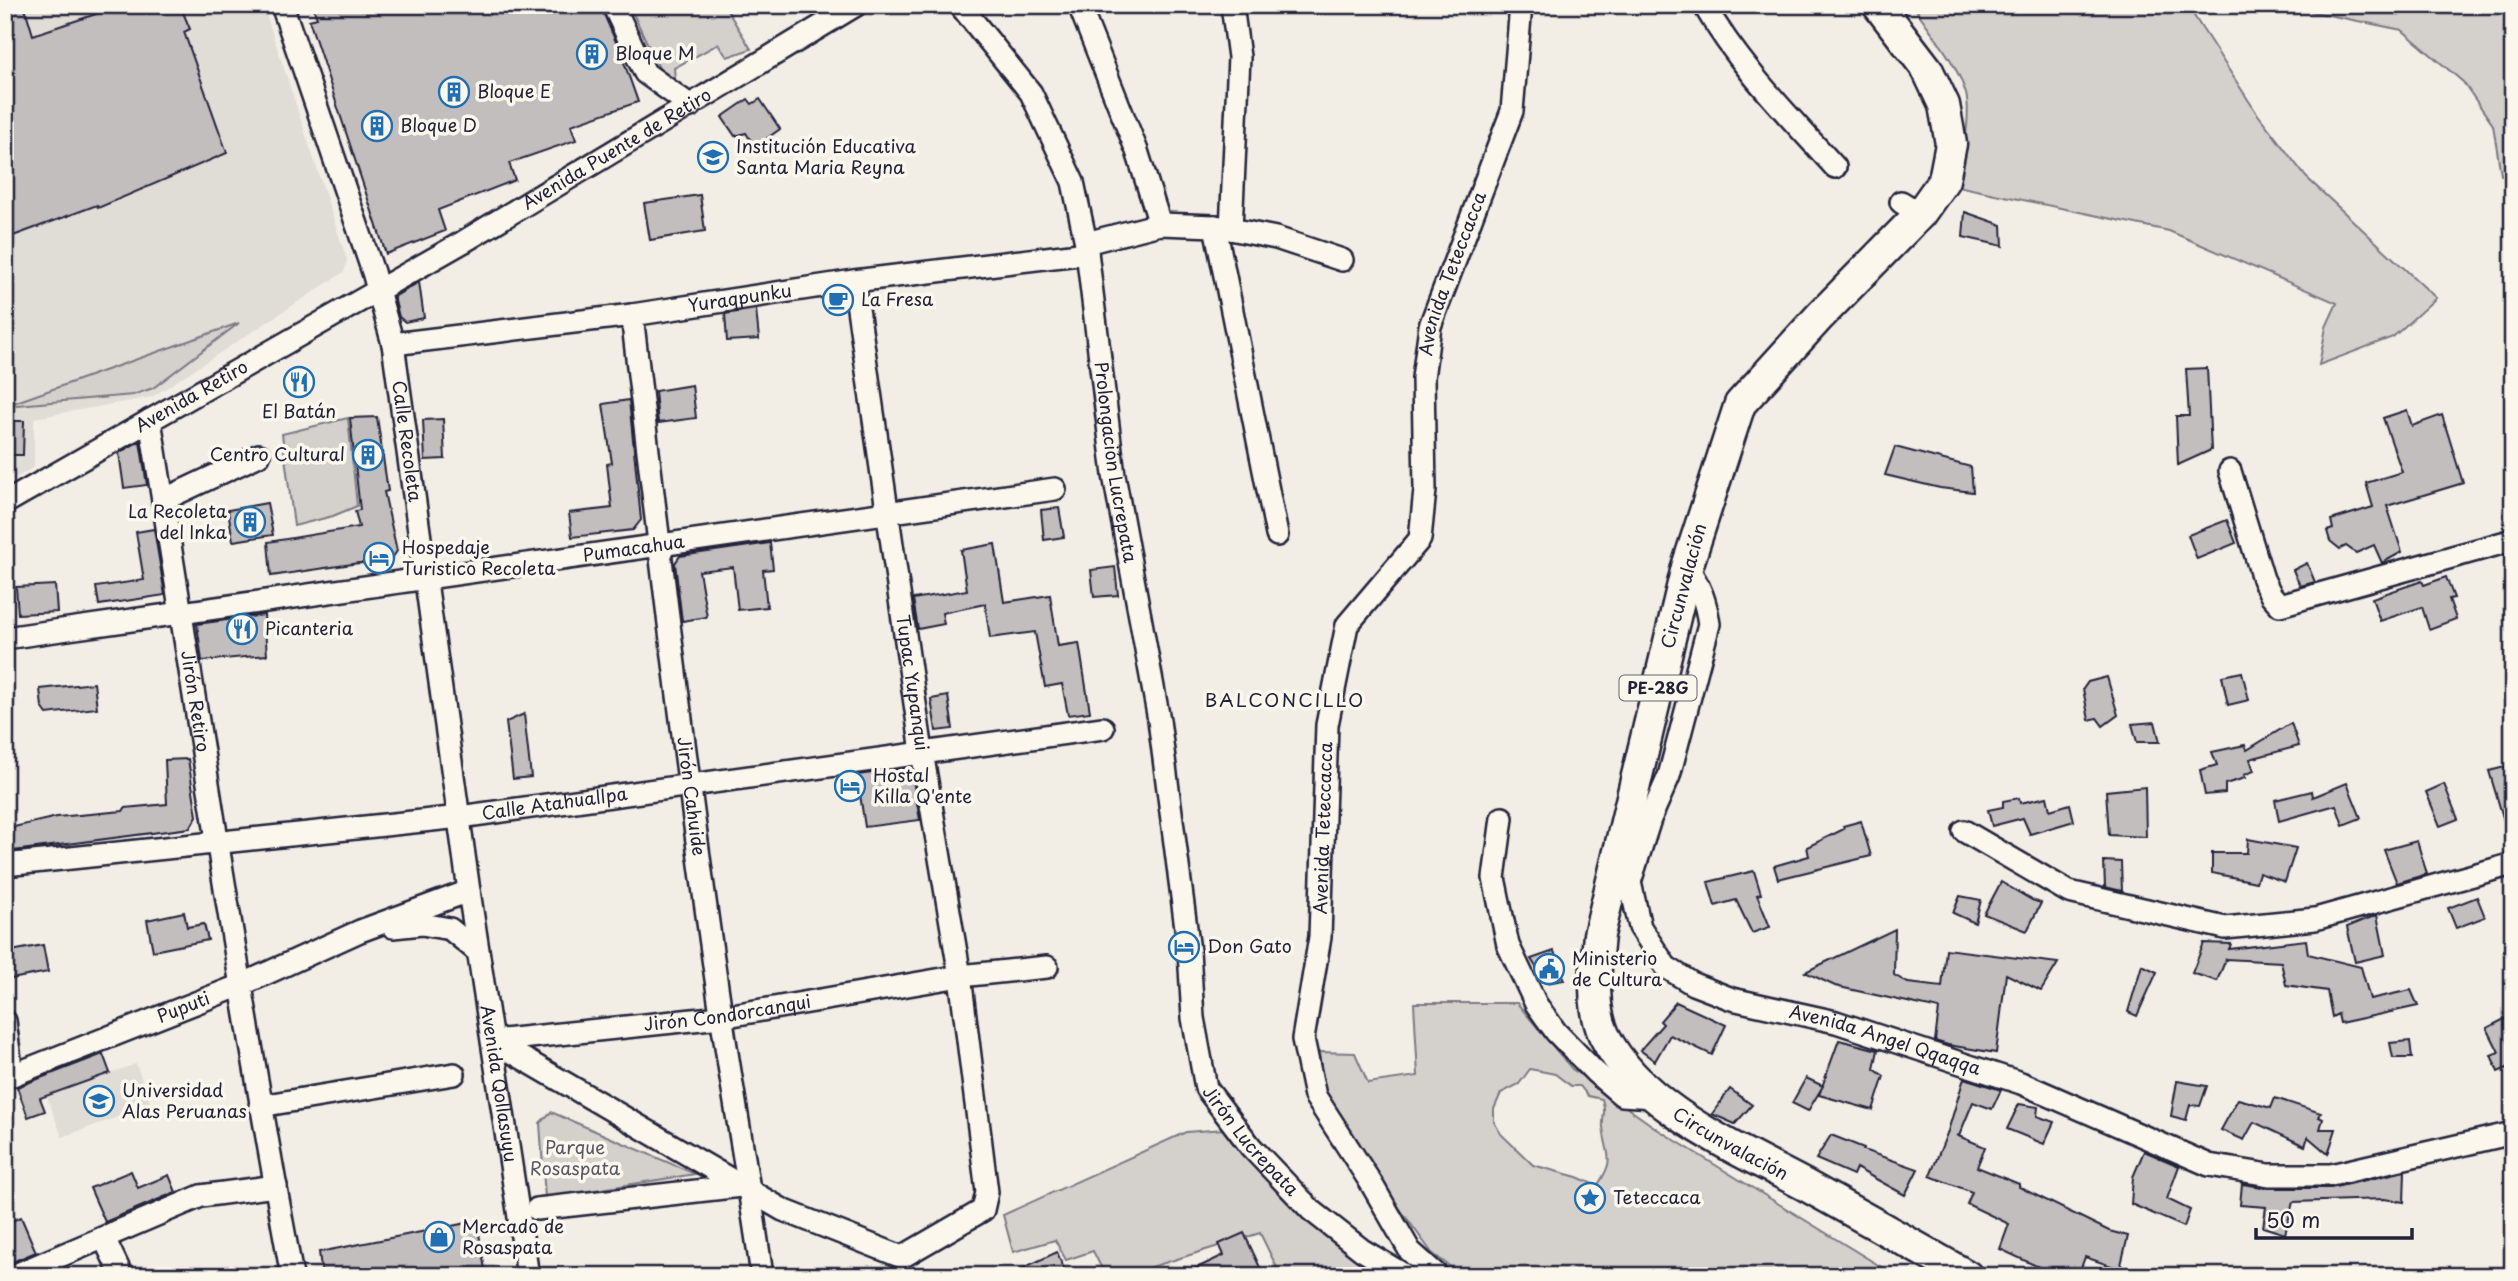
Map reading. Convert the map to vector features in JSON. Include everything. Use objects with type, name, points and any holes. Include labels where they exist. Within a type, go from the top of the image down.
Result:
[{"type":"highway","name":"Circunvalación","points":[[1878,5],[1927,69],[1944,105],[1951,144],[1944,180],[1910,208],[1820,316],[1740,404],[1687,567],[1599,935],[1595,981],[1597,1014],[1604,1035],[1636,1079],[1655,1097],[1706,1131],[1966,1276]]},
{"type":"street","name":"Calle Recoleta","points":[[282,5],[393,344],[469,891]]},
{"type":"street","points":[[613,5],[645,73],[691,106]]},
{"type":"street","name":"Avenida Puente de Retiro","points":[[378,292],[552,190],[856,5]]},
{"type":"street","name":"Prolongación Lucrepata","points":[[960,5],[1031,93],[1073,182],[1086,248],[1114,475],[1159,720],[1189,951]]},
{"type":"street","points":[[1079,5],[1137,151],[1160,224]]},
{"type":"street","points":[[1232,5],[1239,57],[1223,227],[1277,535]]},
{"type":"street","name":"Avenida Teteccacca","points":[[1438,1276],[1410,1251],[1371,1183],[1315,1096],[1303,1039],[1320,937],[1328,725],[1347,625],[1420,539],[1425,490],[1423,378],[1430,326],[1512,111],[1521,5]]},
{"type":"street","points":[[1704,5],[1721,34],[1776,104],[1835,167]]},
{"type":"street","name":"Yuraqpunku","points":[[393,344],[632,315],[1086,248],[1160,224],[1223,227],[1276,238],[1342,260]]},
{"type":"street","name":"Tupac Yupanqui","points":[[854,281],[922,752],[960,976],[987,1192],[983,1210],[903,1266]]},
{"type":"street","name":"Avenida Retiro","points":[[5,503],[378,292]]},
{"type":"street","name":"Jirón Cahuide","points":[[632,315],[689,785],[746,1188],[762,1276]]},
{"type":"street","name":"Jirón Retiro","points":[[150,420],[216,843],[260,1106],[292,1276]]},
{"type":"street","points":[[163,500],[258,455]]},
{"type":"street","points":[[2230,471],[2263,579],[2280,605],[2513,540]]},
{"type":"street","name":"Pumacahua","points":[[5,638],[1055,489]]},
{"type":"street","name":"Avenida Angel Qqaqqa","points":[[1687,567],[1699,584],[1707,603],[1709,624],[1669,776],[1650,819],[1630,882],[1640,927],[1666,967],[1693,984],[1732,999],[1836,1023],[2008,1079],[2209,1165],[2269,1175],[2331,1175],[2513,1133]]},
{"type":"street","name":"Calle Atahuallpa","points":[[5,865],[460,817],[1103,727]]},
{"type":"street","points":[[1502,818],[1494,878],[1508,945],[1536,1004],[1556,1032],[1622,1095],[1655,1097]]},
{"type":"street","points":[[1964,831],[2069,892],[2225,928],[2315,919],[2513,864]]},
{"type":"street","name":"Puputi","points":[[9,1077],[241,985],[360,931],[469,891]]},
{"type":"street","name":"Avenida Qollasuyu","points":[[469,891],[528,1276]]},
{"type":"street","name":"Puputi","points":[[360,931],[422,924],[438,926],[450,929],[478,952]]},
{"type":"street","name":"Jirón Lucrepata","points":[[1189,951],[1193,1018],[1206,1088],[1251,1147],[1311,1210],[1362,1250],[1406,1276]]},
{"type":"street","name":"Jirón Condorcanqui","points":[[494,1041],[721,1017],[960,976],[1047,967]]},
{"type":"street","points":[[5,1021],[9,1077]]},
{"type":"street","points":[[494,1041],[783,1210],[903,1266]]},
{"type":"street","points":[[260,1106],[454,1074]]},
{"type":"street","points":[[13,1276],[201,1196],[275,1186]]},
{"type":"street","points":[[537,1209],[746,1188]]},
{"type":"street","points":[[104,1238],[122,1276]]},
{"type":"shaded area","points":[[5,5],[263,5],[347,260],[344,272],[152,397],[34,418],[34,467],[5,485]]},
{"type":"shaded area","name":"Universidad Alas Peruanas","points":[[136,1064],[151,1105],[62,1137],[47,1096]]},
{"type":"green space","points":[[724,5],[751,49],[727,57],[718,44],[674,68],[675,79],[666,83],[630,7]]},
{"type":"green space","points":[[1913,5],[2187,5],[2256,112],[2306,177],[2436,298],[2393,337],[2319,365],[2326,327],[2337,303],[2169,231],[1957,186],[1967,127],[1966,94],[1950,59]]},
{"type":"green space","points":[[2291,5],[2513,5],[2513,172],[2501,175],[2493,125],[2463,82],[2402,30],[2294,8]]},
{"type":"green space","points":[[239,323],[153,388],[133,395],[5,406]]},
{"type":"green space","points":[[348,418],[357,506],[333,516],[294,526],[282,434]]},
{"type":"green space","points":[[1414,1003],[1517,1003],[1572,1069],[1660,1131],[1896,1276],[1463,1276],[1432,1253],[1379,1180],[1324,1088],[1319,1052],[1355,1053],[1368,1083],[1418,1076]],"holes":[[[1530,1069],[1555,1074],[1571,1086],[1580,1086],[1588,1096],[1602,1099],[1603,1127],[1609,1157],[1607,1169],[1597,1186],[1577,1177],[1533,1165],[1501,1134],[1494,1122],[1494,1109],[1501,1093],[1519,1084]]]},
{"type":"green space","name":"Parque Rosaspata","points":[[551,1112],[695,1174],[545,1198],[540,1123]]},
{"type":"green space","points":[[1224,1129],[1306,1220],[1394,1276],[1281,1276],[1260,1233],[1126,1275],[1120,1269],[1105,1275],[1093,1251],[1066,1260],[1055,1240],[1013,1252],[1003,1215],[1186,1132]]},
{"type":"building","points":[[5,5],[24,5],[33,35],[123,5],[180,5],[190,29],[184,32],[227,153],[98,208],[97,205],[5,239]]},
{"type":"building","points":[[312,5],[600,5],[638,102],[571,125],[576,140],[509,163],[515,180],[438,210],[445,231],[386,254],[309,20],[317,18]]},
{"type":"building","points":[[748,99],[752,104],[760,99],[780,129],[755,147],[746,133],[735,136],[722,117]]},
{"type":"building","points":[[700,195],[705,231],[650,240],[644,203]]},
{"type":"building","points":[[1965,212],[2002,225],[2003,246],[1963,237]]},
{"type":"building","points":[[419,282],[424,318],[405,322],[399,317],[394,297]]},
{"type":"building","points":[[756,309],[759,339],[727,341],[725,314]]},
{"type":"building","points":[[2207,368],[2211,450],[2178,465],[2176,416],[2189,416],[2186,369]]},
{"type":"building","points":[[692,385],[696,418],[658,423],[655,391]]},
{"type":"building","points":[[629,400],[641,520],[633,530],[572,537],[569,513],[612,508],[607,464],[612,463],[603,404]]},
{"type":"building","points":[[2407,410],[2412,426],[2442,415],[2463,483],[2387,506],[2402,552],[2382,563],[2374,545],[2356,553],[2346,546],[2340,549],[2330,541],[2327,531],[2333,529],[2331,520],[2373,507],[2366,483],[2402,472],[2383,418]]},
{"type":"building","points":[[377,417],[388,491],[384,492],[397,551],[388,564],[359,563],[271,576],[268,542],[359,527],[355,511],[360,510],[350,418]]},
{"type":"building","points":[[443,419],[445,459],[425,460],[423,420]]},
{"type":"building","points":[[5,421],[24,421],[23,455],[5,455]]},
{"type":"building","points":[[140,441],[147,485],[124,488],[119,453]]},
{"type":"building","points":[[1895,447],[1971,467],[1973,492],[1940,488],[1885,475]]},
{"type":"building","name":"La Recoleta del Inka","points":[[267,503],[273,535],[233,541],[228,510]]},
{"type":"building","points":[[1059,508],[1064,537],[1044,540],[1041,510]]},
{"type":"building","points":[[2227,520],[2236,543],[2197,559],[2188,535]]},
{"type":"building","points":[[154,529],[165,595],[99,605],[96,587],[144,580],[136,532]]},
{"type":"building","points":[[770,543],[773,569],[763,570],[767,607],[738,610],[733,567],[699,571],[707,617],[682,621],[675,563],[680,556]]},
{"type":"building","points":[[995,544],[1004,602],[1050,595],[1058,646],[1079,643],[1090,712],[1068,715],[1062,684],[1045,687],[1035,632],[990,638],[985,604],[942,613],[944,624],[918,629],[913,599],[967,590],[961,550]]},
{"type":"building","points":[[2307,563],[2315,582],[2300,586],[2293,570]]},
{"type":"building","points":[[1115,567],[1118,595],[1094,597],[1091,570]]},
{"type":"building","points":[[2446,577],[2454,598],[2449,599],[2456,619],[2429,629],[2422,607],[2380,621],[2372,598],[2422,581],[2424,585]]},
{"type":"building","points":[[55,585],[57,612],[18,614],[16,587]]},
{"type":"building","points":[[264,615],[267,655],[202,661],[197,624]]},
{"type":"building","points":[[2242,672],[2249,700],[2228,705],[2222,676]]},
{"type":"building","points":[[2107,677],[2118,715],[2103,726],[2097,718],[2089,720],[2083,689],[2088,682]]},
{"type":"building","points":[[94,683],[97,708],[47,714],[42,707],[40,689]]},
{"type":"building","points":[[948,696],[953,729],[936,731],[931,699]]},
{"type":"building","points":[[524,714],[531,777],[513,779],[506,722]]},
{"type":"building","points":[[2155,722],[2160,742],[2137,742],[2132,724]]},
{"type":"building","points":[[2291,723],[2299,746],[2250,759],[2254,771],[2244,775],[2245,778],[2225,784],[2225,793],[2205,795],[2200,770],[2217,765],[2212,752],[2245,745],[2247,750]]},
{"type":"building","points":[[188,759],[197,816],[190,828],[5,852],[5,829],[57,817],[167,804],[165,760]]},
{"type":"building","points":[[2505,767],[2513,794],[2513,834],[2508,834],[2489,771]]},
{"type":"building","name":"Hostal Killa Q'ente","points":[[911,768],[920,820],[865,827],[857,775]]},
{"type":"building","points":[[2347,783],[2361,818],[2343,825],[2336,805],[2279,821],[2275,800],[2312,791],[2313,797]]},
{"type":"building","points":[[2444,784],[2458,819],[2440,826],[2426,792]]},
{"type":"building","points":[[2145,787],[2146,837],[2109,835],[2106,791]]},
{"type":"building","points":[[2047,797],[2050,810],[2070,804],[2074,821],[2030,834],[2023,818],[1992,826],[1988,810],[2003,807],[2003,801],[2019,798],[2020,803]]},
{"type":"building","points":[[1861,821],[1871,856],[1778,879],[1774,866],[1809,856],[1807,847],[1844,829],[1843,826]]},
{"type":"building","points":[[2248,839],[2296,848],[2285,882],[2259,873],[2256,882],[2212,873],[2212,853],[2247,853]]},
{"type":"building","points":[[2417,841],[2427,874],[2397,883],[2384,850]]},
{"type":"building","points":[[2104,861],[2121,862],[2122,891],[2105,887]]},
{"type":"building","points":[[1754,871],[1761,894],[1757,895],[1770,927],[1752,933],[1736,900],[1715,906],[1708,882]]},
{"type":"building","points":[[2001,882],[2041,903],[2027,931],[1984,914]]},
{"type":"building","points":[[1960,896],[1981,900],[1975,923],[1953,913]]},
{"type":"building","points":[[2477,897],[2485,917],[2456,928],[2448,908]]},
{"type":"building","points":[[184,912],[187,927],[204,924],[208,940],[153,951],[147,920]]},
{"type":"building","points":[[2377,915],[2385,955],[2355,962],[2347,927]]},
{"type":"building","points":[[1895,929],[1894,975],[1908,983],[1942,987],[1946,949],[2058,963],[2041,991],[2006,974],[1996,1053],[1948,1045],[1935,1041],[1939,1009],[1835,986],[1805,972]]},
{"type":"building","points":[[2306,940],[2308,954],[2361,967],[2370,999],[2411,990],[2418,1006],[2340,1023],[2338,1014],[2332,1017],[2327,991],[2286,985],[2281,962],[2226,959],[2217,981],[2192,973],[2204,943],[2231,944],[2229,949]]},
{"type":"building","points":[[43,945],[48,972],[11,979],[6,952]]},
{"type":"building","name":"Ministerio de Cultura","points":[[1554,951],[1564,980],[1546,983],[1531,959]]},
{"type":"building","points":[[2142,965],[2157,972],[2137,1016],[2128,1012]]},
{"type":"building","points":[[1676,1002],[1726,1025],[1712,1055],[1670,1035],[1655,1061],[1640,1050],[1663,1024],[1660,1021]]},
{"type":"building","points":[[2508,1017],[2513,1027],[2513,1080],[2507,1068],[2498,1072],[2491,1055],[2499,1052],[2487,1028]]},
{"type":"building","points":[[1839,1040],[1878,1050],[1874,1069],[1884,1076],[1873,1110],[1819,1095]]},
{"type":"building","points":[[2410,1041],[2412,1058],[2393,1058],[2390,1043]]},
{"type":"building","points":[[103,1054],[110,1073],[40,1098],[45,1111],[28,1117],[17,1087]]},
{"type":"building","points":[[1806,1078],[1823,1086],[1808,1111],[1792,1103]]},
{"type":"building","points":[[1964,1078],[2001,1090],[1992,1109],[1973,1102],[1959,1136],[1956,1135],[1985,1147],[1977,1167],[2019,1184],[2019,1187],[2109,1231],[2128,1236],[2120,1269],[2085,1257],[2078,1276],[2058,1276],[2000,1249],[2009,1224],[1967,1204],[1972,1192],[1930,1176],[1948,1131]]},
{"type":"building","points":[[2177,1081],[2207,1086],[2200,1106],[2190,1105],[2186,1120],[2171,1116]]},
{"type":"building","points":[[1730,1089],[1752,1105],[1735,1124],[1712,1114]]},
{"type":"building","points":[[2275,1098],[2321,1113],[2319,1117],[2323,1119],[2320,1129],[2336,1129],[2328,1154],[2308,1137],[2305,1146],[2254,1122],[2244,1140],[2221,1130],[2238,1099],[2271,1108]]},
{"type":"building","points":[[2019,1104],[2038,1107],[2037,1116],[2054,1122],[2044,1144],[2007,1129]]},
{"type":"building","points":[[1831,1135],[1864,1148],[1863,1150],[1918,1169],[1905,1195],[1856,1168],[1853,1175],[1816,1159]]},
{"type":"building","points":[[2144,1151],[2179,1166],[2167,1199],[2190,1210],[2184,1227],[2131,1204],[2133,1177]]},
{"type":"building","points":[[131,1171],[138,1188],[169,1175],[176,1192],[105,1222],[90,1188]]},
{"type":"building","points":[[2405,1171],[2404,1202],[2384,1199],[2293,1202],[2285,1234],[2263,1227],[2266,1207],[2240,1205],[2242,1184],[2269,1188],[2331,1188]]},
{"type":"building","points":[[21,1217],[36,1252],[5,1265],[5,1224]]},
{"type":"building","name":"Mercado de Rosaspata","points":[[477,1221],[486,1276],[322,1276],[319,1252]]},
{"type":"building","points":[[1244,1233],[1264,1276],[1180,1276],[1224,1255],[1219,1244]]},
{"type":"building","points":[[1057,1252],[1067,1276],[1006,1276]]},
{"type":"place","name":"Bloque M","points":[[592,54]]},
{"type":"place","name":"Bloque E","points":[[454,92]]},
{"type":"place","name":"Bloque D","points":[[377,126]]},
{"type":"place","name":"Institución Educativa Santa Maria Reyna","points":[[713,157]]},
{"type":"place","name":"La Fresa","points":[[838,300]]},
{"type":"place","name":"El Batán","points":[[299,382]]},
{"type":"place","name":"Centro Cultural","points":[[368,455]]},
{"type":"place","name":"La Recoleta del Inka","points":[[250,522]]},
{"type":"place","name":"Hospedaje Turistico Recoleta","points":[[379,558]]},
{"type":"place","name":"Picanteria","points":[[242,629]]},
{"type":"place","name":"Hostal Killa Q'ente","points":[[850,786]]},
{"type":"place","name":"Don Gato","points":[[1184,947]]},
{"type":"place","name":"Ministerio de Cultura","points":[[1549,969]]},
{"type":"place","name":"Universidad Alas Peruanas","points":[[99,1101]]},
{"type":"place","name":"Teteccaca","points":[[1590,1198]]},
{"type":"place","name":"Mercado de Rosaspata","points":[[439,1237]]},
{"type":"district","name":"BALCONCILLO","points":[[1285,700]]}]
